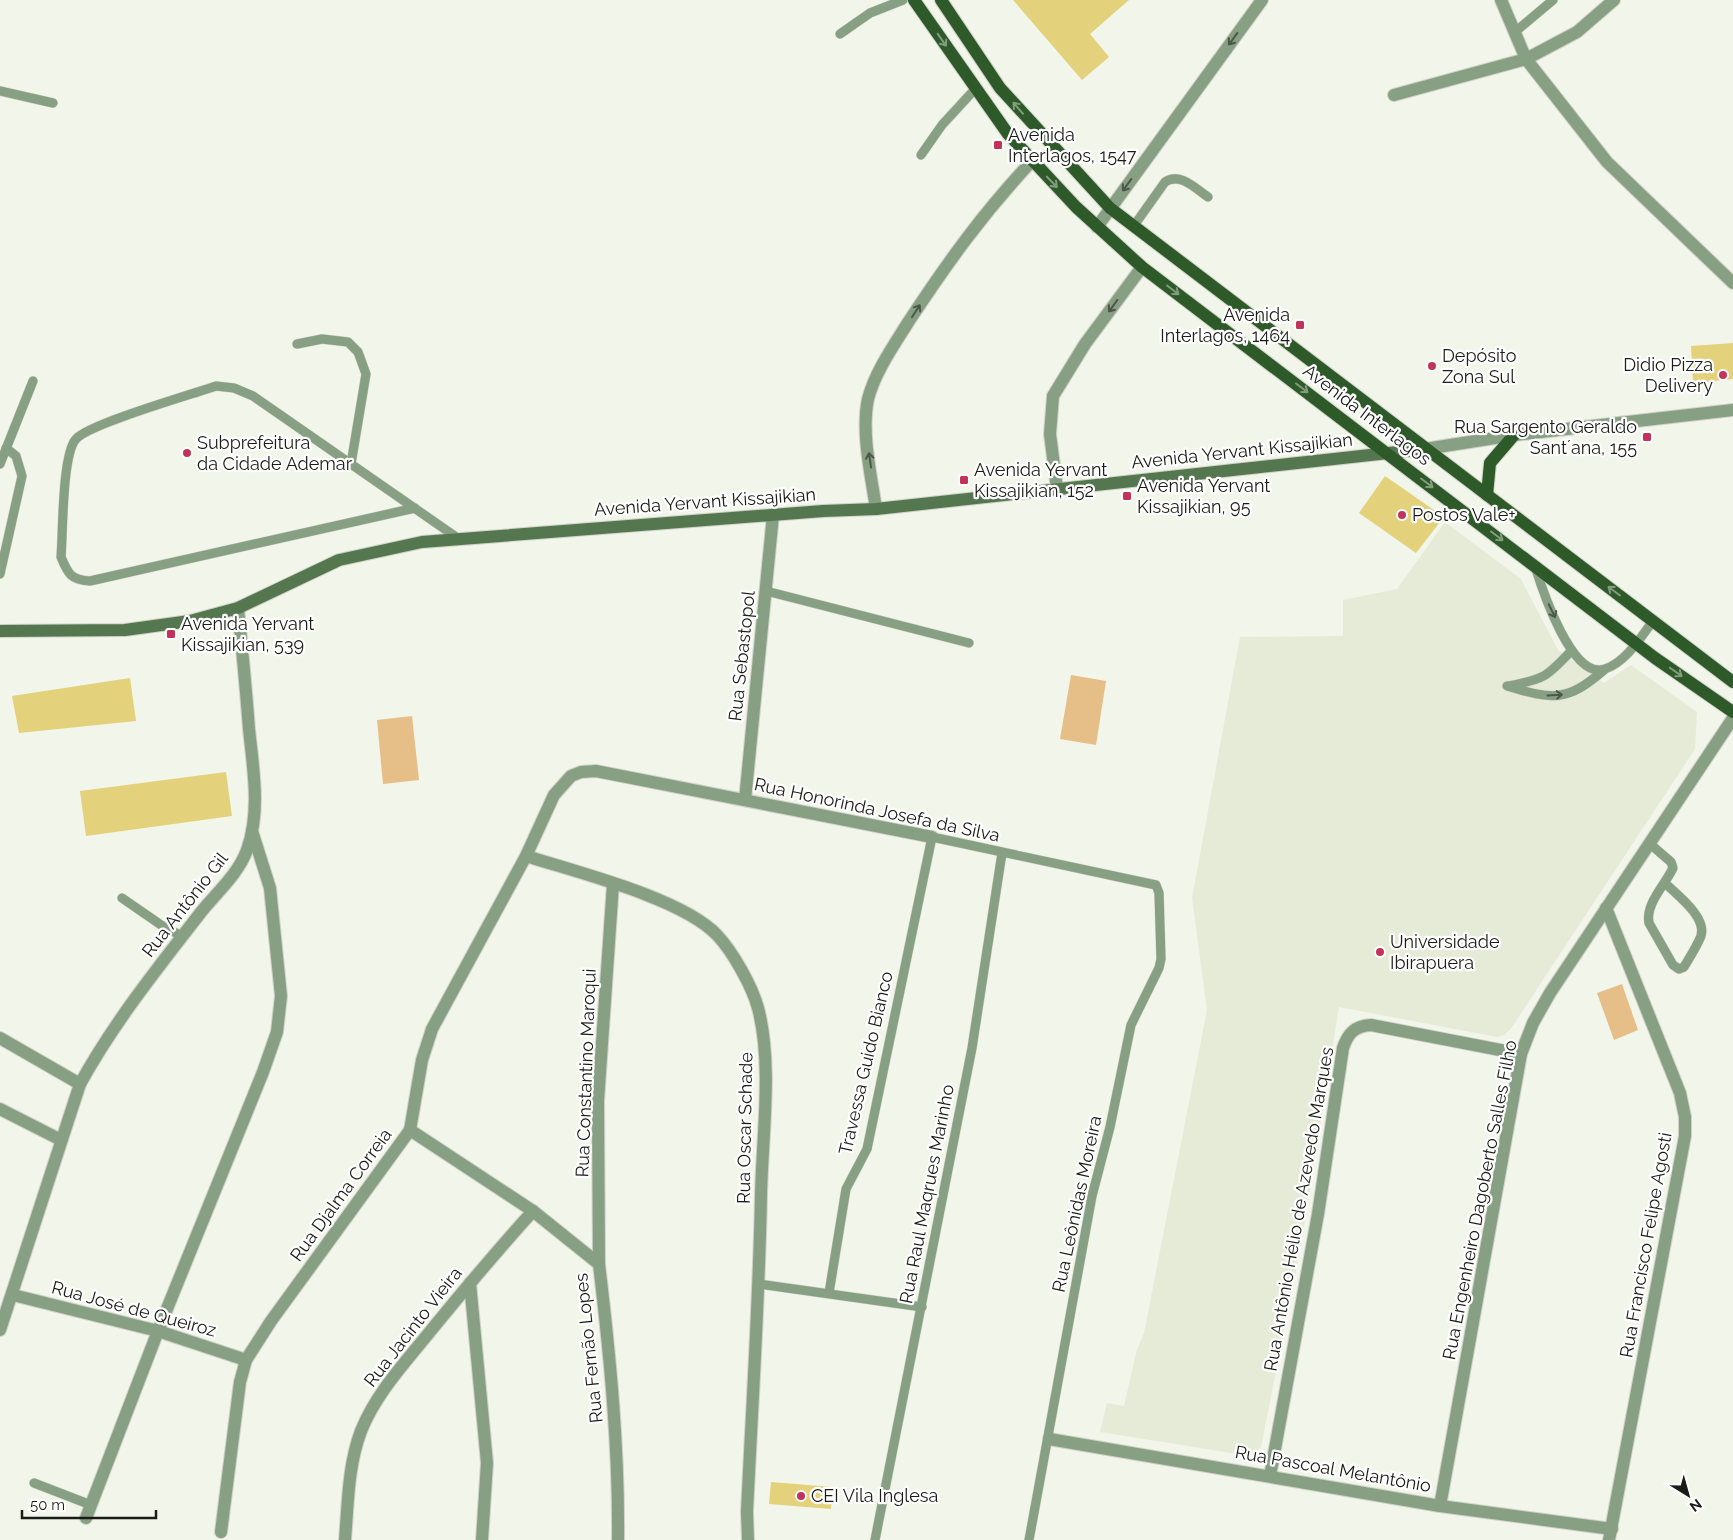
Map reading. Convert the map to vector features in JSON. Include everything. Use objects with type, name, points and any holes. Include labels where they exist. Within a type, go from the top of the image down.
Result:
[{"type":"main road","name":"Avenida Interlagos","points":[[914,0],[1008,134],[1097,228],[1142,267],[1637,643],[1733,712]]},
{"type":"main road","name":"Avenida Interlagos","points":[[941,0],[1000,88],[1110,208],[1733,682]]},
{"type":"main road","points":[[1487,495],[1490,463],[1514,435]]},
{"type":"main road","name":"Avenida Yervant Kissajikian","points":[[0,630],[125,630],[190,621],[238,608],[339,560],[422,542],[876,509],[1425,448]]},
{"type":"street","points":[[1097,228],[1262,0]]},
{"type":"street","points":[[1501,0],[1526,59],[1607,162],[1733,283]]},
{"type":"street","points":[[1394,95],[1526,59],[1577,32],[1614,0]]},
{"type":"street","points":[[876,509],[868,446],[866,414],[868,398],[892,348],[944,268],[989,207],[1032,161]]},
{"type":"street","points":[[1057,489],[1050,434],[1053,396],[1085,344],[1142,267]]},
{"type":"street","points":[[1425,448],[1514,435],[1733,410]]},
{"type":"street","name":"Rua Sebastopol","points":[[745,800],[774,515]]},
{"type":"street","name":"Rua Antônio Gil","points":[[0,1330],[13,1295],[80,1084],[94,1059],[121,1020],[182,936],[233,874],[247,851],[252,831],[255,794],[238,608]]},
{"type":"street","name":"Rua Engenheiro Dagoberto Salles Filho","points":[[1440,1506],[1521,1054],[1533,1023],[1550,993],[1733,718]]},
{"type":"street","name":"Rua Honorinda Josefa da Silva","points":[[596,771],[932,837]]},
{"type":"street","name":"Rua Djalma Correia","points":[[221,1532],[240,1382],[246,1360],[271,1321],[410,1130],[422,1060],[432,1029],[526,856],[554,795],[563,783],[581,772],[596,771]]},
{"type":"street","points":[[86,1518],[158,1331],[263,1072],[277,1032],[281,996],[270,888],[252,831]]},
{"type":"street","name":"Rua Oscar Schade","points":[[526,856],[613,884],[684,911],[717,935],[738,965],[758,1008],[765,1054],[759,1284],[747,1512],[748,1540]]},
{"type":"street","name":"Rua Constantino Maroqui","points":[[599,1264],[598,1101],[613,884]]},
{"type":"street","name":"Rua Francisco Felipe Agosti","points":[[1606,908],[1680,1093],[1685,1117],[1685,1136],[1610,1534]]},
{"type":"street","name":"Rua Antônio Hélio de Azevedo Marques","points":[[1270,1476],[1318,1214],[1346,1038],[1352,1031],[1361,1026],[1372,1025],[1521,1054]]},
{"type":"street","points":[[0,1038],[80,1084]]},
{"type":"street","points":[[0,1109],[61,1140]]},
{"type":"street","name":"Rua Fernão Lopes","points":[[410,1130],[533,1211],[599,1264],[610,1362],[618,1498],[618,1540]]},
{"type":"street","name":"Rua Jacinto Vieira","points":[[345,1540],[352,1469],[362,1431],[391,1380],[470,1283],[533,1211]]},
{"type":"street","points":[[470,1283],[487,1463],[482,1540]]},
{"type":"street","name":"Rua José de Queiroz","points":[[13,1295],[158,1331],[246,1360]]},
{"type":"street","name":"Rua Pascoal Melantônio","points":[[1049,1439],[1610,1534]]},
{"type":"lane","points":[[840,34],[870,13],[903,0]]},
{"type":"lane","points":[[1515,32],[1553,0]]},
{"type":"lane","points":[[921,155],[942,125],[976,88]]},
{"type":"lane","points":[[0,91],[54,103]]},
{"type":"lane","points":[[1134,227],[1165,182],[1172,177],[1179,177],[1208,197]]},
{"type":"lane","points":[[297,344],[322,339],[348,342],[358,352],[366,374],[352,464]]},
{"type":"lane","points":[[0,464],[33,381]]},
{"type":"lane","points":[[415,508],[90,581],[76,580],[67,571],[61,557],[68,457],[75,439],[94,428],[216,386],[234,388],[253,396],[352,464],[415,508],[459,539]]},
{"type":"lane","points":[[0,574],[22,476],[16,456],[6,448]]},
{"type":"lane","points":[[1535,566],[1544,595],[1571,650],[1584,665],[1592,669],[1604,670]]},
{"type":"lane","points":[[766,591],[970,643]]},
{"type":"lane","points":[[1571,650],[1543,678],[1507,686],[1544,696],[1559,696],[1572,693],[1585,686],[1624,656],[1637,643],[1653,620]]},
{"type":"lane","name":"Rua Honorinda Josefa da Silva","points":[[932,837],[1002,853],[1151,882]]},
{"type":"lane","name":"Travessa Guido Bianco","points":[[829,1294],[846,1189],[867,1149],[932,837]]},
{"type":"lane","points":[[1649,843],[1671,862],[1673,868],[1647,915],[1649,923],[1673,965],[1679,969],[1684,967],[1701,936],[1702,926],[1698,917],[1666,883]]},
{"type":"lane","name":"Rua Raul Maqrues Marinho","points":[[876,1540],[972,1048],[1002,853]]},
{"type":"lane","name":"Rua Leônidas Moreira","points":[[1029,1540],[1092,1196],[1110,1127],[1131,1025],[1159,968],[1161,959],[1159,893],[1156,885],[1151,882]]},
{"type":"lane","points":[[122,898],[164,927],[182,936]]},
{"type":"lane","points":[[759,1284],[922,1307]]},
{"type":"lane","points":[[34,1483],[91,1505]]},
{"type":"shaded area","name":"Universidade Ibirapuera","points":[[1445,522],[1521,579],[1558,650],[1604,683],[1631,665],[1697,712],[1695,749],[1510,1030],[1504,1035],[1497,1037],[1339,1007],[1301,1245],[1261,1447],[1250,1456],[1100,1432],[1107,1403],[1124,1406],[1137,1349],[1144,1333],[1207,1010],[1192,898],[1240,637],[1343,636],[1343,600],[1397,589]]},
{"type":"shaded area","points":[[1071,675],[1106,681],[1096,745],[1060,739]]},
{"type":"shaded area","points":[[412,716],[419,780],[383,784],[377,720]]},
{"type":"shaded area","points":[[1622,984],[1638,1030],[1614,1040],[1597,993]]},
{"type":"building","points":[[1013,0],[1129,0],[1090,34],[1109,57],[1082,80]]},
{"type":"building","points":[[1733,343],[1733,379],[1693,383],[1691,346]]},
{"type":"building","name":"Postos Vale+","points":[[1385,476],[1444,517],[1416,553],[1359,513]]},
{"type":"building","points":[[130,678],[136,721],[19,733],[12,696]]},
{"type":"building","points":[[226,772],[232,816],[86,836],[80,791]]},
{"type":"building","name":"CEI Vila Inglesa","points":[[771,1482],[833,1487],[831,1509],[769,1504]]},
{"type":"place","name":"Avenida Interlagos, 1547","points":[[998,145]]},
{"type":"place","name":"Avenida Interlagos, 1464","points":[[1300,325]]},
{"type":"place","name":"Depósito Zona Sul","points":[[1432,366]]},
{"type":"place","name":"Didio Pizza Delivery","points":[[1723,375]]},
{"type":"place","name":"Rua Sargento Geraldo Sant´ana, 155","points":[[1647,437]]},
{"type":"place","name":"Subprefeitura da Cidade Ademar","points":[[187,453]]},
{"type":"place","name":"Avenida Yervant Kissajikian, 152","points":[[964,480]]},
{"type":"place","name":"Avenida Yervant Kissajikian, 95","points":[[1127,496]]},
{"type":"place","name":"Postos Vale+","points":[[1402,515]]},
{"type":"place","name":"Avenida Yervant Kissajikian, 539","points":[[171,634]]},
{"type":"place","name":"Universidade Ibirapuera","points":[[1380,952]]},
{"type":"place","name":"CEI Vila Inglesa","points":[[801,1496]]}]
